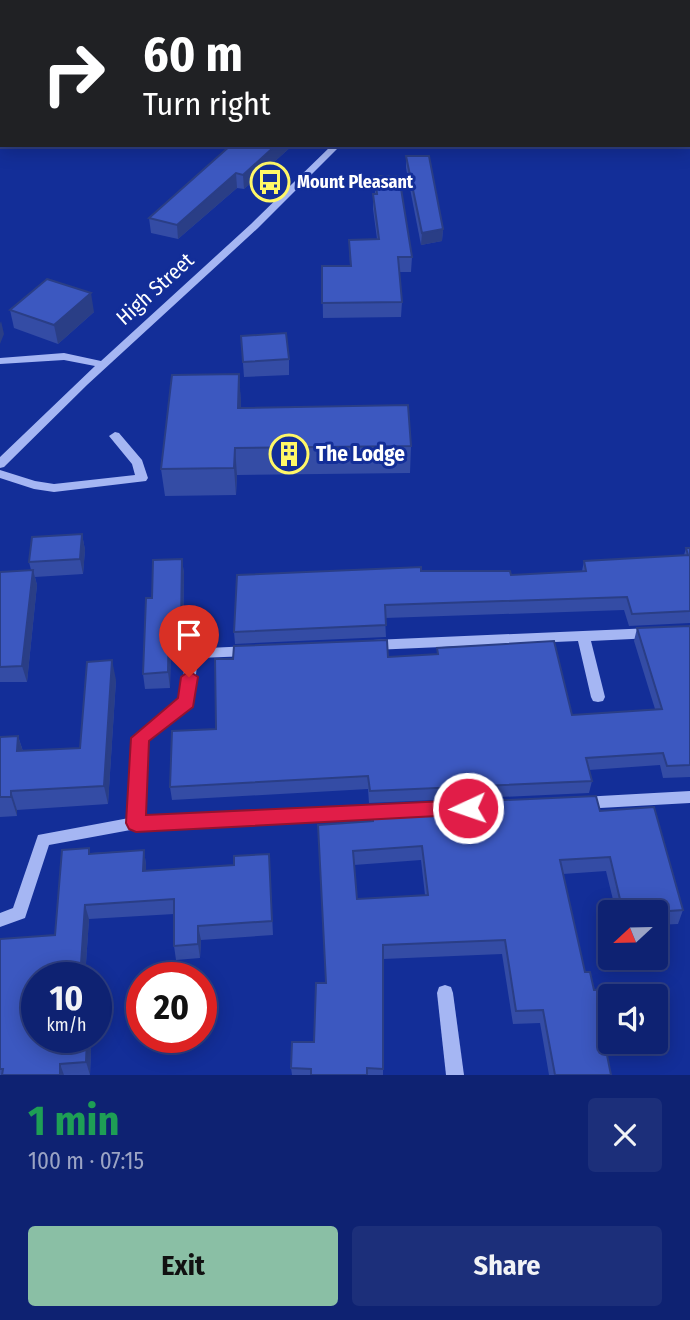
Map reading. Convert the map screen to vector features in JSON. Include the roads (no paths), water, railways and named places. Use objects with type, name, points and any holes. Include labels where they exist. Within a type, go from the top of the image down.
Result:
[{"type":"street","name":"High Street","points":[[0,464],[100,364],[296,188],[336,147]]},
{"type":"street","points":[[0,361],[42,357],[90,359],[100,364]]},
{"type":"street","points":[[0,474],[34,485],[54,488],[142,478],[138,463],[115,436]]},
{"type":"street","points":[[359,646],[663,632]]},
{"type":"street","points":[[583,636],[598,697]]},
{"type":"street","points":[[136,823],[140,738],[187,702],[191,653],[261,650]]},
{"type":"street","points":[[565,803],[690,797]]},
{"type":"street","points":[[0,920],[19,912],[43,840],[136,823],[399,811]]},
{"type":"street","points":[[445,993],[455,1075]]},
{"type":"place","name":"Mount Pleasant","points":[[270,182]]},
{"type":"place","name":"The Lodge","points":[[289,454]]}]
